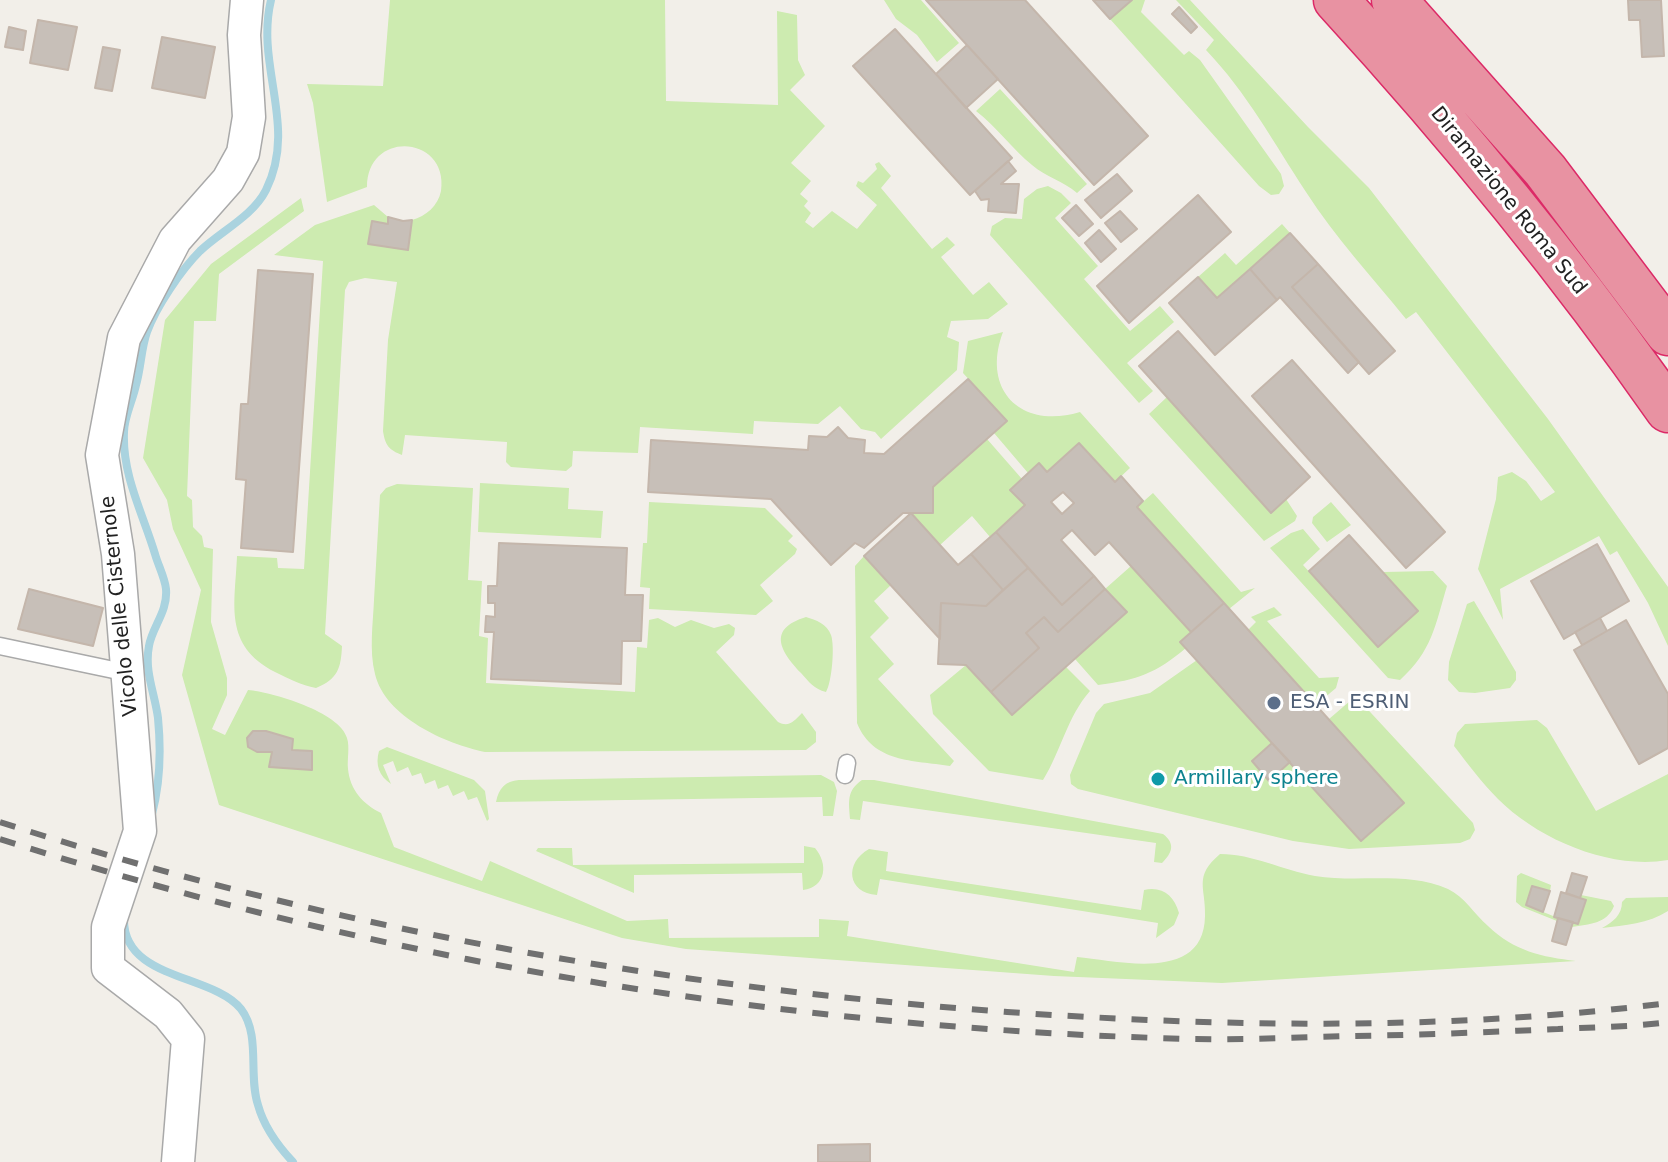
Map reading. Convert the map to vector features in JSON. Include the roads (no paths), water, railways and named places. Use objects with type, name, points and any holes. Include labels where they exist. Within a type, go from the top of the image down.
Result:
[{"type":"highway","name":"Diramazione Roma Sud","points":[[1336,0],[1510,200],[1615,335],[1668,410]]},
{"type":"highway","points":[[1394,0],[1545,170],[1668,333]]},
{"type":"street","name":"Vicolo delle Cisternole","points":[[178,1162],[188,1039],[168,1014],[108,968],[108,927],[140,831],[118,554],[102,455],[124,338],[175,240],[228,180],[243,153],[249,117],[244,35],[247,0]]},
{"type":"lane","points":[[0,646],[128,673]]},
{"type":"waterway","points":[[152,814],[158,779],[159,742],[148,655],[165,605],[166,589],[126,464],[124,426],[138,379],[145,338],[163,300],[200,251],[253,208],[266,190],[275,166],[277,119],[268,49],[271,0]]},
{"type":"waterway","points":[[124,920],[128,940],[138,954],[172,974],[228,998],[241,1009],[251,1031],[255,1093],[261,1113],[272,1136],[293,1162]]},
{"type":"railway","points":[[0,822],[123,860],[372,922],[624,969],[879,1001],[1089,1017],[1338,1024],[1504,1018],[1668,1003]]},
{"type":"railway","points":[[0,839],[292,921],[440,954],[740,1004],[890,1021],[1042,1033],[1213,1039],[1456,1033],[1668,1022]]},
{"type":"place","name":"ESA - ESRIN","points":[[1274,703]]},
{"type":"place","name":"Armillary sphere","points":[[1158,779]]}]
